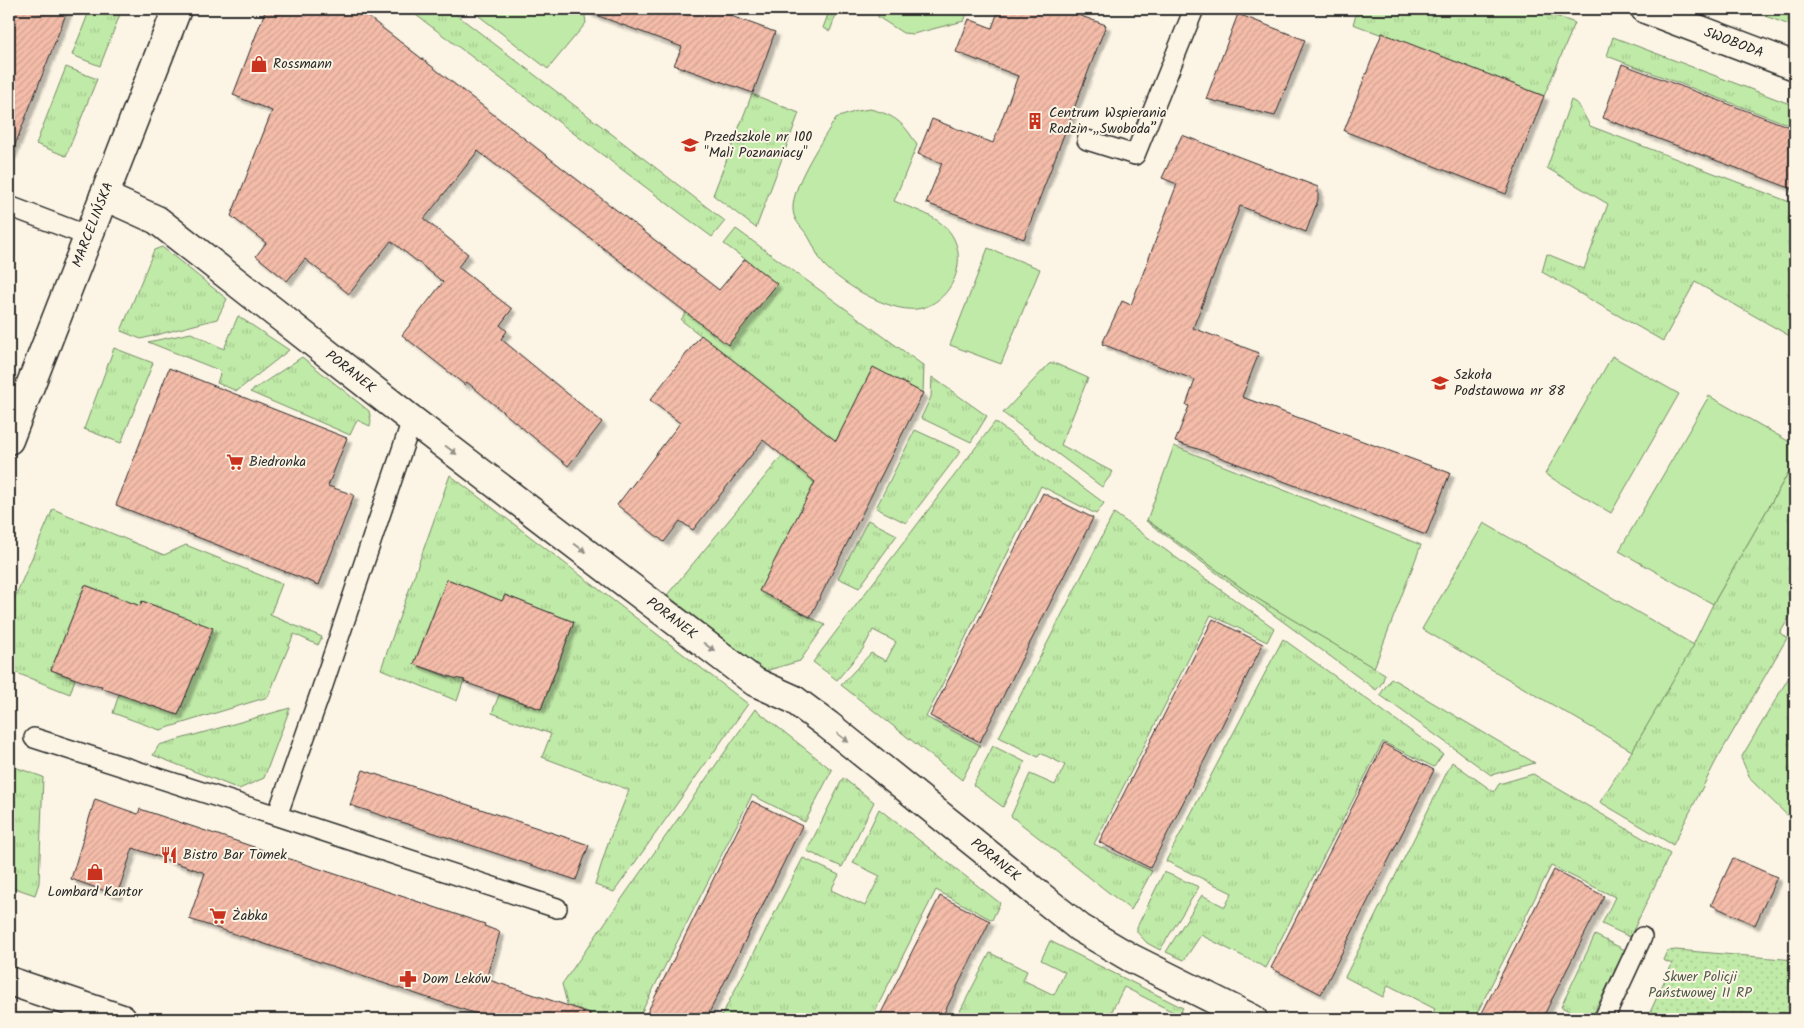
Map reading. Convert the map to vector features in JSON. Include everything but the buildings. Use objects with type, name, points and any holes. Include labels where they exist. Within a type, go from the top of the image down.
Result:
[{"type":"street","name":"MARCELIŃSKA","points":[[9,440],[178,9]]},
{"type":"street","name":"SWOBODA","points":[[1656,11],[1795,66]]},
{"type":"street","name":"PORANEK","points":[[104,196],[157,220],[412,420],[755,682],[793,699],[1080,928],[1131,958],[1252,1019]]},
{"type":"street","points":[[9,981],[122,1019]]},
{"type":"lane","points":[[1087,140],[1135,155],[1194,9]]},
{"type":"lane","points":[[9,206],[88,236]]},
{"type":"lane","points":[[278,816],[412,420]]},
{"type":"lane","points":[[34,738],[557,908]]},
{"type":"lane","points":[[1604,1019],[1642,938]]},
{"type":"green space","points":[[90,9],[122,9],[100,66],[72,55]]},
{"type":"green space","points":[[408,9],[449,9],[725,221],[712,237]]},
{"type":"green space","points":[[470,9],[584,9],[586,23],[548,69]]},
{"type":"green space","points":[[830,9],[838,9],[830,31],[823,28]]},
{"type":"green space","points":[[880,9],[969,9],[964,21],[913,34],[903,33],[878,17]]},
{"type":"green space","points":[[1358,9],[1536,9],[1575,23],[1544,96],[1353,24]]},
{"type":"green space","points":[[1746,9],[1795,9],[1795,27]]},
{"type":"green space","points":[[1613,37],[1795,106],[1795,127],[1607,56]]},
{"type":"green space","points":[[66,67],[97,79],[66,156],[36,144]]},
{"type":"green space","points":[[752,94],[799,113],[756,228],[713,195]]},
{"type":"green space","points":[[1571,100],[1578,104],[1590,126],[1795,204],[1795,339],[1695,282],[1663,341],[1542,272],[1547,254],[1584,269],[1608,204],[1547,168]]},
{"type":"green space","points":[[870,109],[886,114],[898,121],[908,131],[917,145],[894,201],[937,220],[951,234],[957,246],[957,271],[952,283],[945,294],[934,303],[922,308],[898,307],[884,303],[856,290],[824,265],[794,215],[795,196],[804,173],[836,118]]},
{"type":"green space","points":[[736,229],[924,366],[923,393],[873,368],[760,591],[825,625],[800,661],[765,671],[667,595],[782,456],[803,416],[681,320],[686,312],[699,322],[776,284],[724,244]]},
{"type":"green space","points":[[162,247],[227,299],[217,319],[141,339],[121,331],[154,250]]},
{"type":"green space","points":[[988,248],[1040,269],[1001,364],[950,345]]},
{"type":"green space","points":[[238,316],[289,350],[237,391],[217,383],[221,371],[148,342],[191,333],[224,349]]},
{"type":"green space","points":[[114,348],[153,363],[121,443],[84,429]]},
{"type":"green space","points":[[1612,356],[1679,394],[1611,513],[1545,474]]},
{"type":"green space","points":[[302,357],[369,411],[370,426],[357,420],[350,435],[250,392]]},
{"type":"green space","points":[[1054,363],[1088,378],[1061,445],[1113,472],[1102,487],[1003,413],[1049,364]]},
{"type":"green space","points":[[932,377],[987,416],[971,442],[921,418],[931,397]]},
{"type":"green space","points":[[1709,396],[1795,445],[1795,461],[1713,604],[1619,551]]},
{"type":"green space","points":[[995,422],[1104,503],[1096,514],[1041,486],[926,717],[980,745],[962,780],[841,685],[871,653],[886,661],[896,642],[873,630],[863,649],[837,680],[813,662]]},
{"type":"green space","points":[[915,430],[961,451],[906,523],[876,508]]},
{"type":"green space","points":[[1174,446],[1421,545],[1374,668],[1253,596],[1147,520]]},
{"type":"green space","points":[[1795,461],[1795,608],[1780,633],[1787,638],[1716,761],[1673,845],[1600,802],[1632,751],[1693,645],[1713,604]]},
{"type":"green space","points":[[450,475],[748,704],[614,892],[595,885],[608,843],[629,790],[542,757],[551,734],[492,713],[499,695],[541,709],[574,622],[505,595],[502,601],[447,579],[414,664],[450,678],[453,673],[465,677],[457,701],[381,669]]},
{"type":"green space","points":[[53,509],[164,555],[186,545],[282,584],[270,615],[322,637],[318,645],[294,634],[268,697],[160,730],[113,713],[119,694],[178,715],[212,629],[143,601],[140,606],[85,585],[51,670],[75,679],[70,694],[9,670],[9,611]]},
{"type":"green space","points":[[1114,513],[1274,628],[1267,642],[1211,615],[1094,844],[1152,871],[1131,910],[1011,816],[1030,774],[1055,785],[1065,765],[1040,753],[1038,757],[999,737]]},
{"type":"green space","points":[[868,520],[897,535],[859,588],[838,578]]},
{"type":"green space","points":[[1147,520],[1253,596],[1385,674],[1382,683],[1376,690]]},
{"type":"green space","points":[[1484,523],[1694,645],[1632,751],[1422,629]]},
{"type":"green space","points":[[1283,639],[1443,754],[1434,767],[1383,742],[1266,968],[1201,935],[1184,960],[1166,952],[1202,895],[1225,907],[1232,893],[1166,861]]},
{"type":"green space","points":[[1795,667],[1795,823],[1751,780],[1741,758]]},
{"type":"green space","points":[[1391,678],[1535,763],[1491,775],[1380,695]]},
{"type":"green space","points":[[290,708],[264,778],[239,789],[153,755],[159,745]]},
{"type":"green space","points":[[755,709],[832,770],[805,822],[752,795],[638,1019],[571,1019],[562,984]]},
{"type":"green space","points":[[993,746],[1025,762],[1003,807],[973,785]]},
{"type":"green space","points":[[1452,762],[1494,792],[1499,784],[1533,774],[1670,854],[1630,937],[1602,924],[1615,897],[1551,866],[1474,1019],[1430,1019],[1435,1009],[1388,985],[1383,997],[1345,977]]},
{"type":"green space","points":[[9,765],[43,777],[39,883],[35,895],[9,886]]},
{"type":"green space","points":[[843,778],[874,802],[842,867],[807,851]]},
{"type":"green space","points":[[879,809],[1000,903],[992,920],[936,890],[871,1019],[720,1019],[803,858],[839,875],[831,890],[865,906],[880,876],[853,863]]},
{"type":"green space","points":[[1164,872],[1199,887],[1160,950],[1147,943],[1137,932],[1137,927]]},
{"type":"green space","points":[[1595,935],[1625,950],[1591,1019],[1586,1019],[1561,1007]]},
{"type":"green space","points":[[1050,941],[1183,1008],[1179,1015],[1124,987],[1108,1019],[956,1019],[990,953],[1027,971],[1023,980],[1054,995],[1065,972],[1041,960]]},
{"type":"green space","name":"Skwer Policji Państwowej II RP","points":[[1676,950],[1795,960],[1795,1019],[1647,1019],[1672,964],[1663,960],[1667,951]]},
{"type":"place","name":"Rossmann","points":[[259,64]]},
{"type":"place","name":"Centrum Wspierania Rodzin „Swoboda”","points":[[1035,121]]},
{"type":"place","name":"Przedszkole nr 100 \"Mali Poznaniacy\"","points":[[690,145]]},
{"type":"place","name":"Szkoła Podstawowa nr 88","points":[[1440,383]]},
{"type":"place","name":"Biedronka","points":[[235,462]]},
{"type":"place","name":"Bistro Bar Tomek","points":[[169,855]]},
{"type":"place","name":"Lombard Kantor","points":[[95,872]]},
{"type":"place","name":"Żabka","points":[[218,916]]},
{"type":"place","name":"Dom Leków","points":[[408,979]]}]
